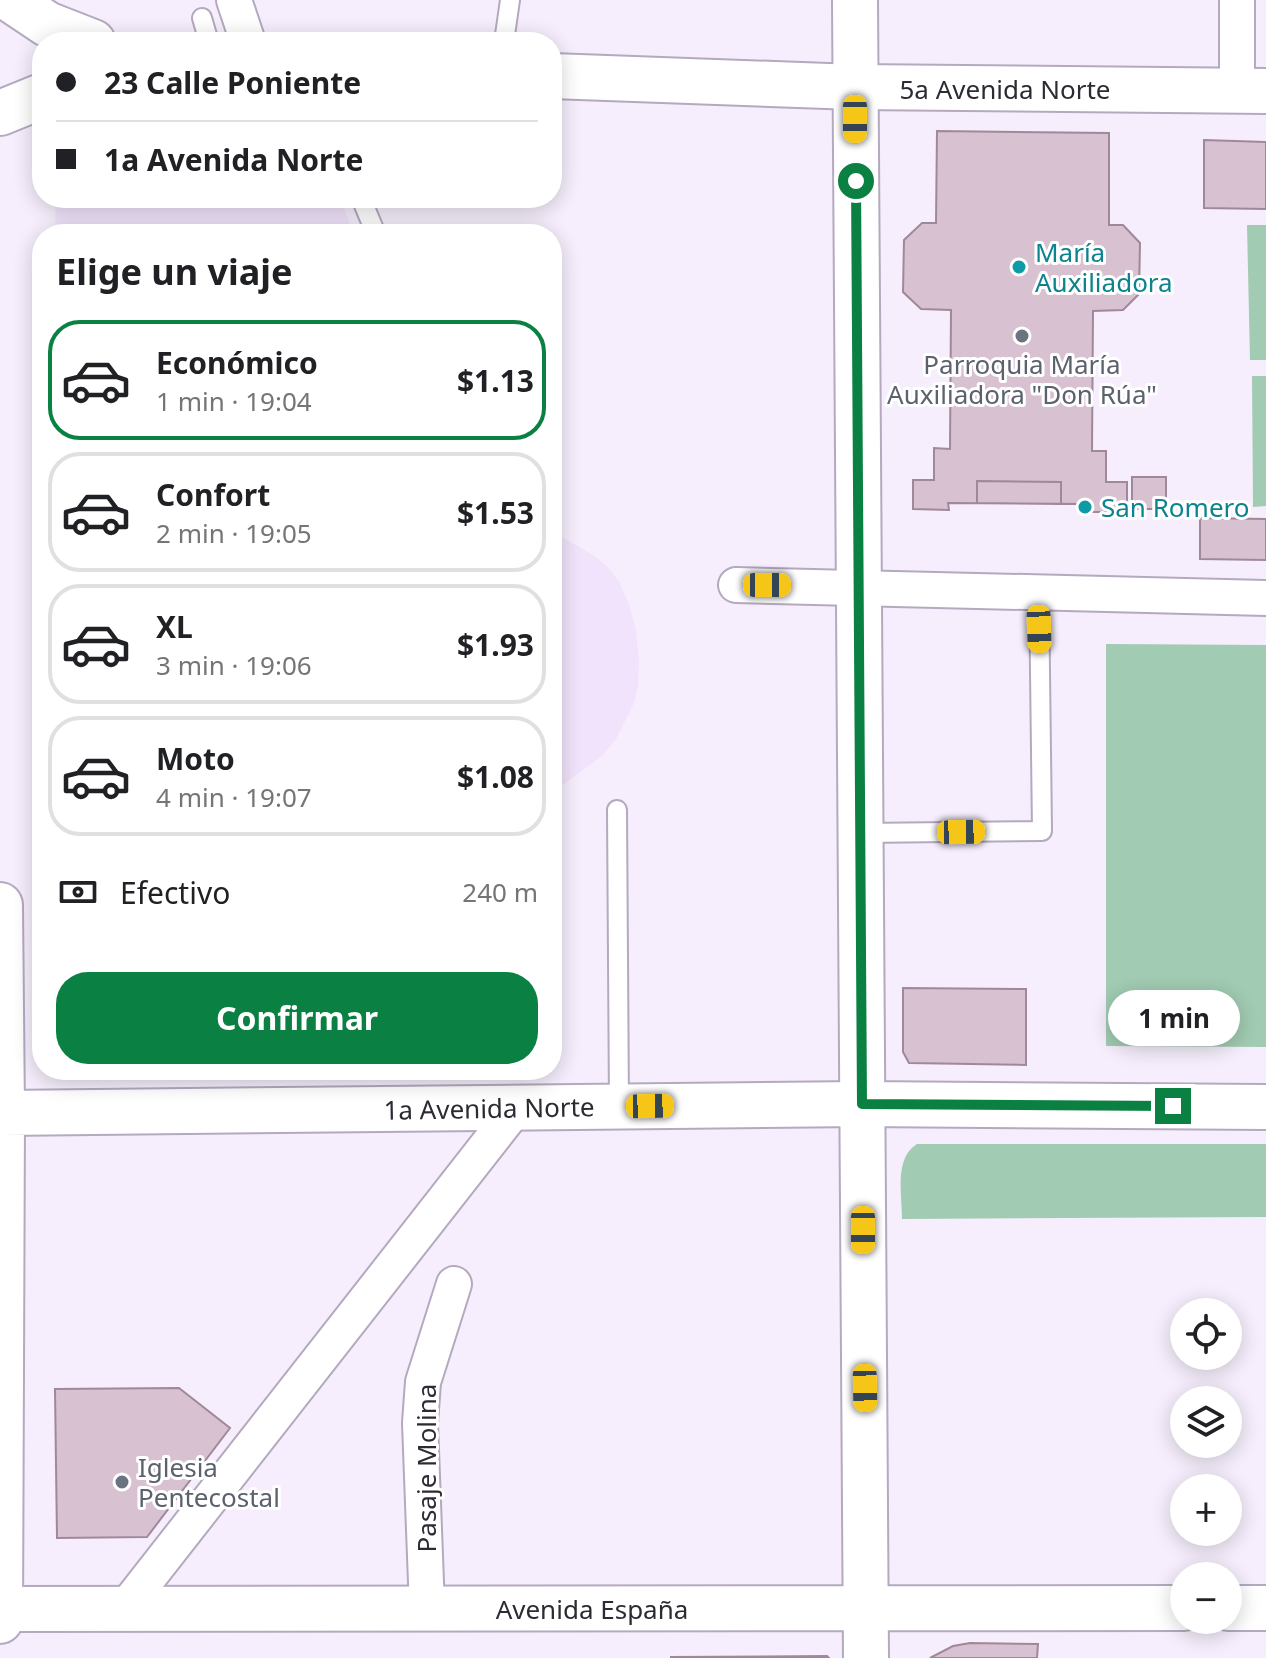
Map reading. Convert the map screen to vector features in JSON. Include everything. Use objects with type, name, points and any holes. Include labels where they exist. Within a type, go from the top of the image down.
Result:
[{"type":"street","points":[[11,0],[47,24],[67,32]]},
{"type":"street","points":[[234,0],[245,32]]},
{"type":"street","points":[[855,0],[866,1658]]},
{"type":"street","points":[[1237,0],[1252,91]]},
{"type":"street","name":"5a Avenida Norte","points":[[562,76],[855,87],[1252,91]]},
{"type":"street","points":[[0,113],[32,100]]},
{"type":"street","points":[[736,585],[1266,598]]},
{"type":"street","points":[[0,905],[0,1621]]},
{"type":"street","name":"1a Avenida Norte","points":[[1,1113],[862,1104],[1266,1107]]},
{"type":"street","points":[[124,1609],[517,1107]]},
{"type":"street","name":"Pasaje Molina","points":[[427,1609],[420,1423],[423,1382],[454,1284]]},
{"type":"street","name":"Avenida España","points":[[0,1609],[1170,1608]]},
{"type":"street","points":[[1242,1608],[1266,1608]]},
{"type":"lane","points":[[505,32],[510,0]]},
{"type":"lane","points":[[202,18],[206,32]]},
{"type":"lane","points":[[861,833],[1042,831],[1039,591]]},
{"type":"lane","points":[[617,810],[619,1106]]},
{"type":"shaded area","points":[[55,208],[344,208],[350,224],[56,224]]},
{"type":"shaded area","points":[[562,537],[606,565],[619,582],[629,604],[636,631],[639,662],[634,703],[616,739],[603,755],[562,786]]},
{"type":"green space","points":[[1247,225],[1266,225],[1266,360],[1250,360]]},
{"type":"green space","points":[[1252,376],[1266,376],[1266,506],[1253,507]]},
{"type":"green space","points":[[1106,644],[1266,645],[1266,1047],[1106,1046]]},
{"type":"green space","points":[[917,1144],[1266,1144],[1266,1217],[902,1219],[902,1168],[910,1150]]},
{"type":"building","name":"Parroquia María Auxiliadora \"Don Rúa\"","points":[[937,131],[1109,133],[1109,225],[1123,225],[1140,243],[1139,294],[1123,310],[1093,311],[1092,451],[1106,451],[1106,482],[1127,482],[1127,512],[1091,512],[1091,504],[948,503],[949,510],[913,509],[913,480],[934,480],[934,448],[950,449],[951,310],[921,309],[903,292],[904,240],[922,223],[936,223]]},
{"type":"building","points":[[1204,140],[1266,142],[1266,209],[1204,208]]},
{"type":"building","points":[[1132,477],[1166,477],[1166,509],[1132,509]]},
{"type":"building","points":[[977,481],[1061,482],[1061,504],[977,503]]},
{"type":"building","points":[[1200,518],[1266,519],[1266,560],[1200,559]]},
{"type":"building","points":[[903,988],[1026,989],[1026,1065],[909,1063],[903,1052]]},
{"type":"building","name":"Iglesia Pentecostal","points":[[179,1388],[230,1428],[147,1537],[57,1538],[55,1389]]},
{"type":"building","points":[[970,1643],[1038,1644],[1037,1658],[930,1658],[953,1646]]},
{"type":"building","points":[[827,1656],[829,1658],[670,1657]]},
{"type":"place","name":"María Auxiliadora","points":[[1019,267]]},
{"type":"place","name":"Parroquia María Auxiliadora \"Don Rúa\"","points":[[1022,336]]},
{"type":"place","name":"San Romero","points":[[1085,507]]},
{"type":"place","name":"Iglesia Pentecostal","points":[[122,1482]]},
{"type":"route","points":[[856,181],[862,1104],[1173,1106]]}]
